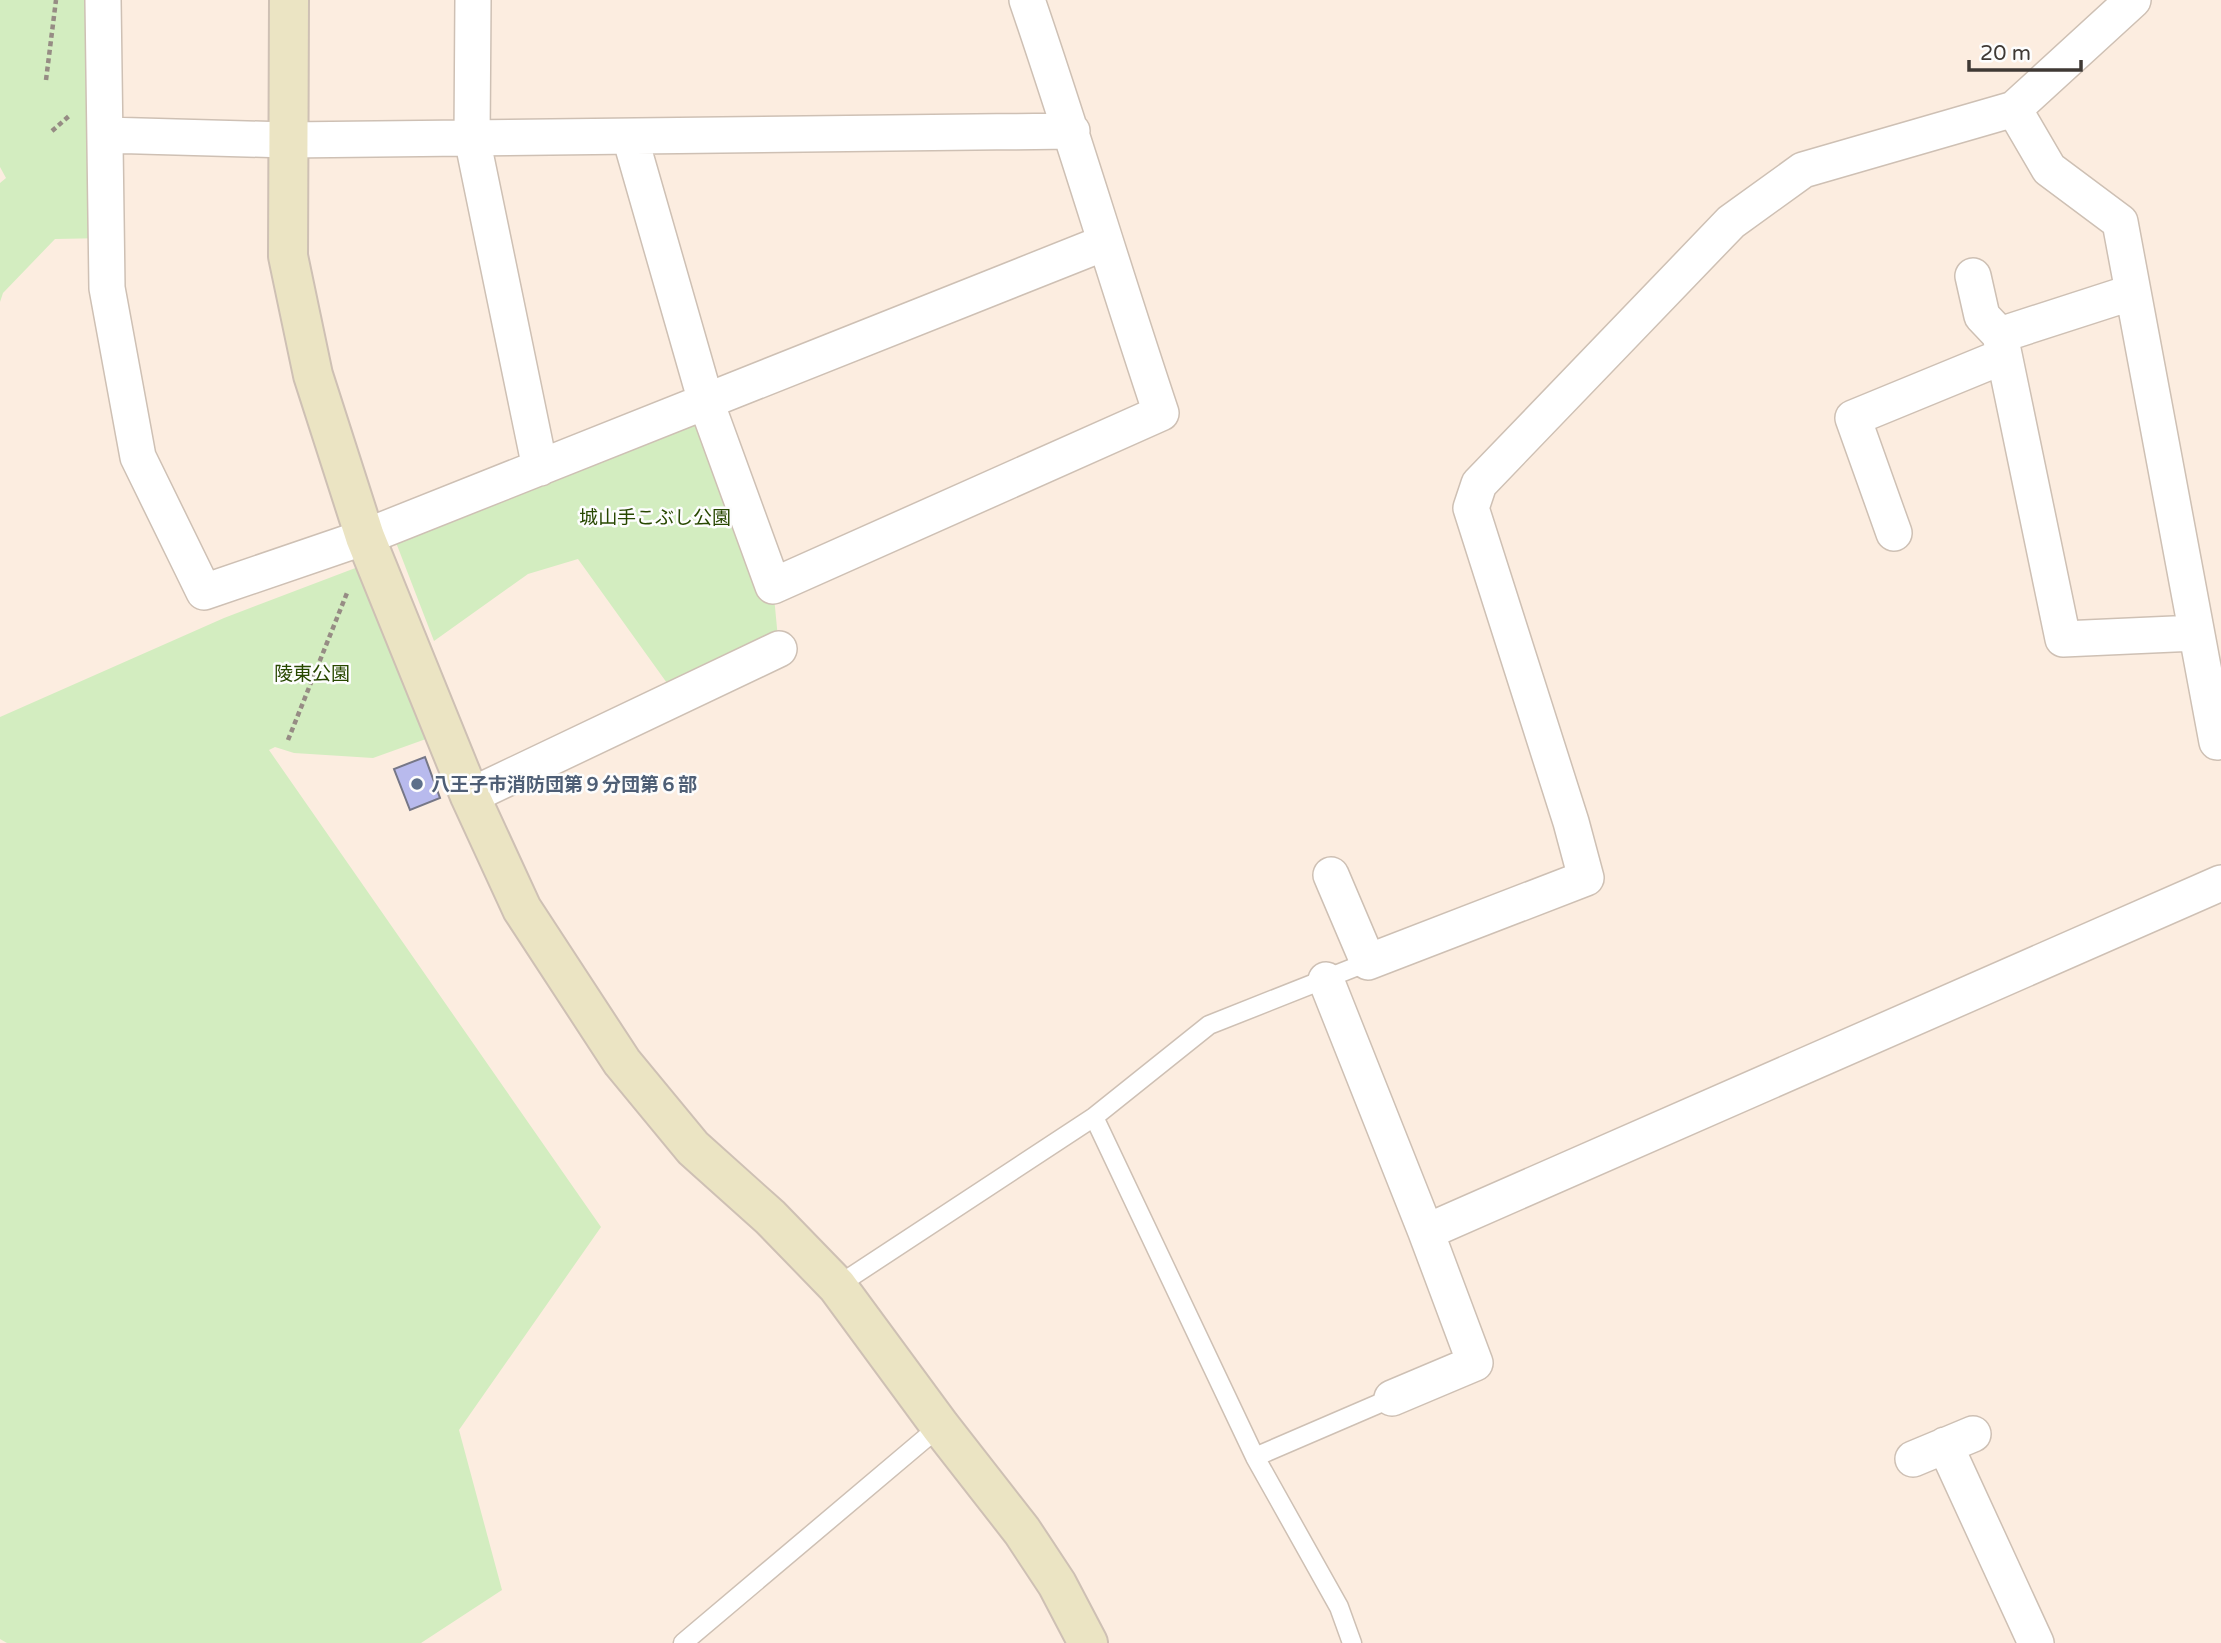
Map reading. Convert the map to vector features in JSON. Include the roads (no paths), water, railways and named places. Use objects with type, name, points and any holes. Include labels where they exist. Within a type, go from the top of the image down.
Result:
[{"type":"street","points":[[103,0],[107,288],[138,457],[204,592],[365,537],[1104,243]]},
{"type":"street","points":[[289,0],[288,256],[313,375],[365,537],[470,796],[522,909],[622,1062],[693,1148],[770,1217],[837,1286],[940,1426],[1022,1531],[1058,1584],[1088,1643]]},
{"type":"street","points":[[473,0],[472,138],[540,468]]},
{"type":"street","points":[[630,137],[706,402],[773,586],[1161,413],[1104,243],[1072,131],[1027,0]]},
{"type":"street","points":[[1331,875],[1368,962],[1586,878],[1571,822],[1471,508],[1479,484],[1731,222],[1803,170],[2014,109],[2133,0]]},
{"type":"street","points":[[2014,109],[2049,169],[2120,222],[2217,742]]},
{"type":"street","points":[[105,135],[287,140],[1072,131]]},
{"type":"street","points":[[1973,276],[1982,316],[2002,345],[2063,639],[2196,633]]},
{"type":"street","points":[[1894,533],[1853,418],[2002,345],[2133,292]]},
{"type":"street","points":[[470,796],[779,649]]},
{"type":"street","points":[[1426,1232],[2221,883]]},
{"type":"street","points":[[1326,980],[1475,1363],[1392,1398]]},
{"type":"street","points":[[1944,1446],[2036,1643]]},
{"type":"lane","points":[[837,1286],[1094,1117],[1209,1025],[1368,962]]},
{"type":"lane","points":[[1094,1117],[1255,1457],[1339,1607],[1352,1643]]},
{"type":"lane","points":[[1255,1457],[1392,1398]]},
{"type":"lane","points":[[683,1643],[940,1426]]},
{"type":"place","name":"八王子市消防団第９分団第６部","points":[[417,784]]},
{"type":"park label","name":"城山手こぶし公園","points":[[655,517]]},
{"type":"park label","name":"陵東公園","points":[[312,673]]}]
